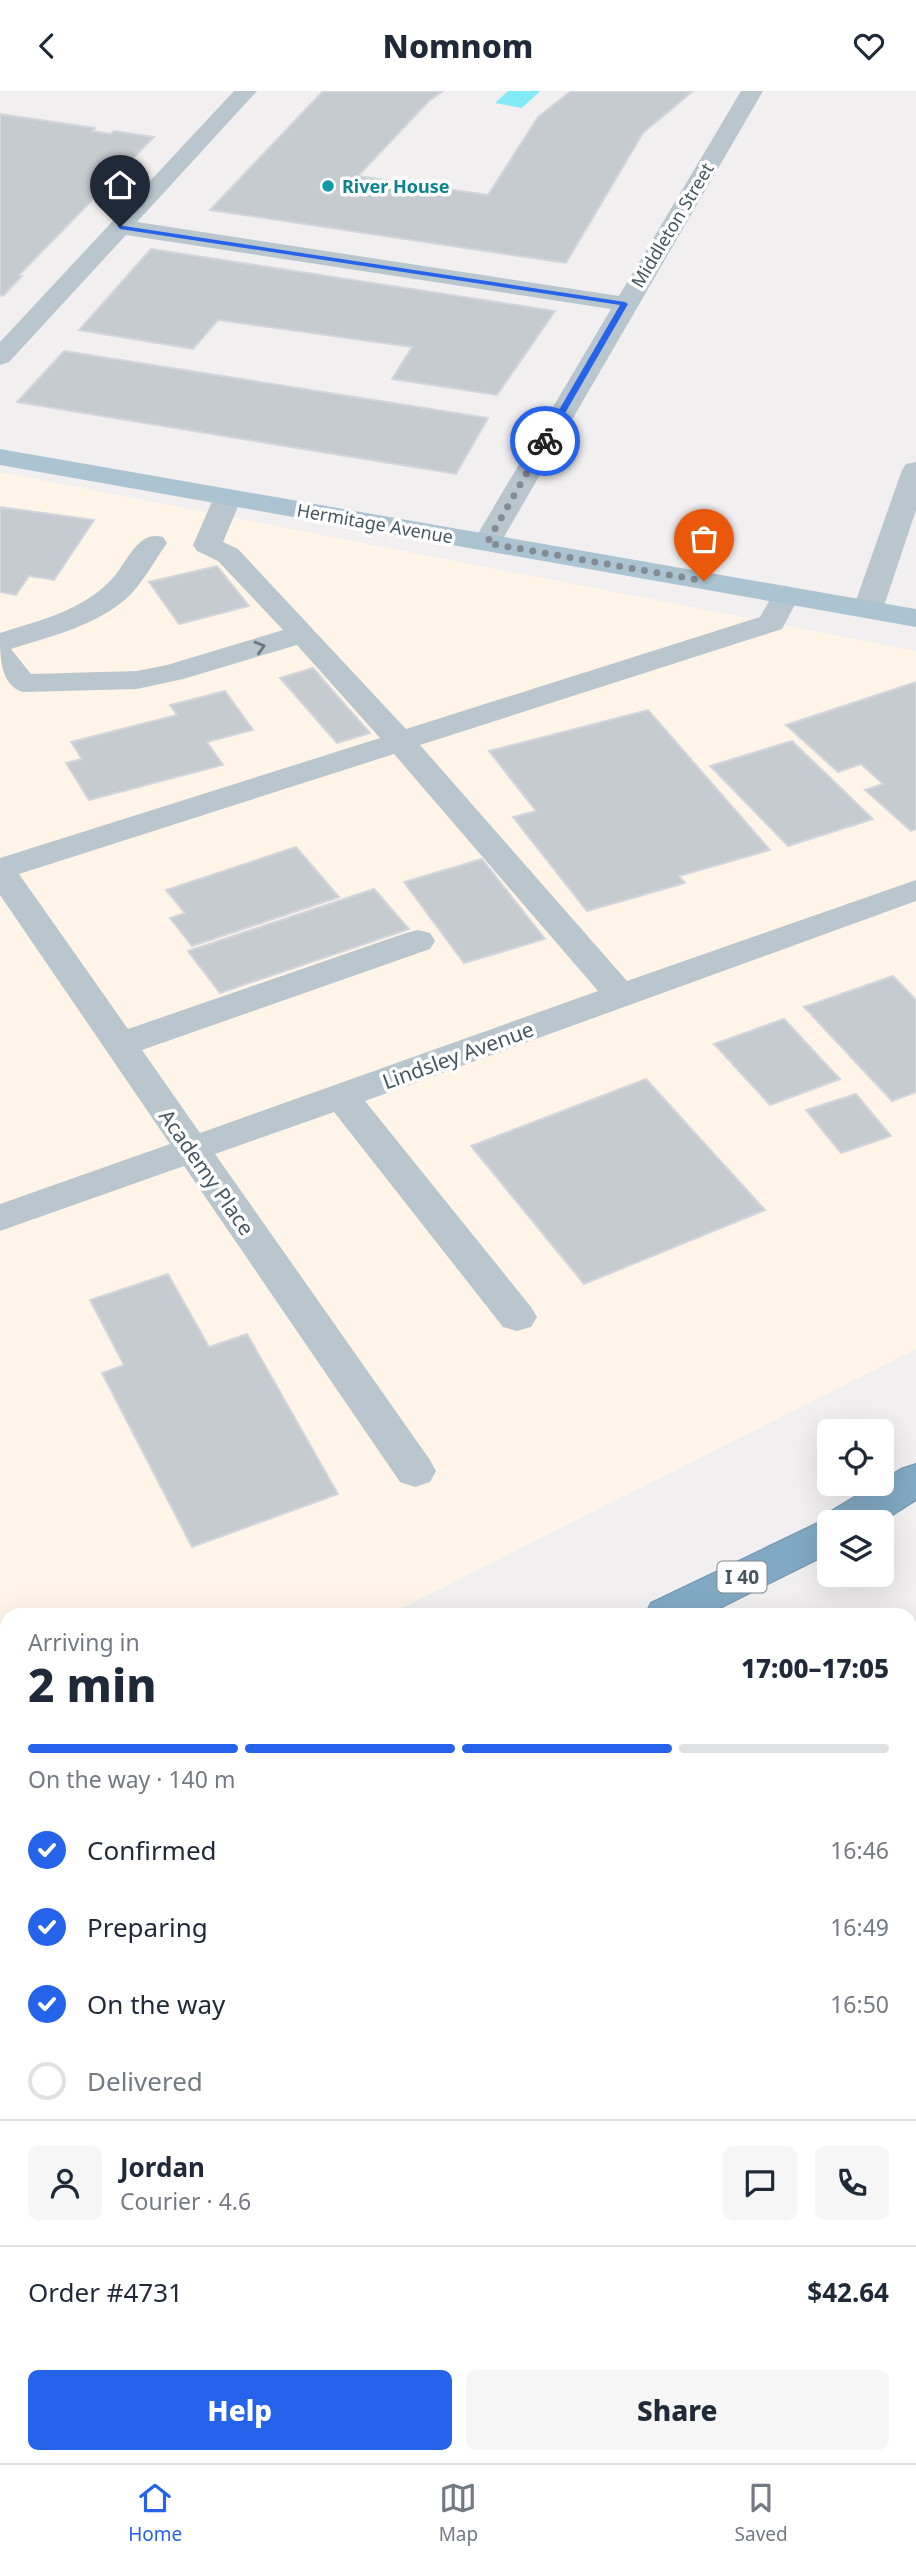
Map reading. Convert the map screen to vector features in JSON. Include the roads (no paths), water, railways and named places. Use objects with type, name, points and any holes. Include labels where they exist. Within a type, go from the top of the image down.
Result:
[{"type":"highway","points":[[868,1510],[916,1481]]},
{"type":"highway","points":[[885,1510],[916,1496]]},
{"type":"highway","name":"I 40","points":[[680,1608],[817,1539]]},
{"type":"main road","name":"Hermitage Avenue","points":[[0,457],[916,618]]},
{"type":"street","points":[[0,357],[245,91]]},
{"type":"street","name":"Middleton Street","points":[[487,543],[752,91]]},
{"type":"street","points":[[120,227],[625,304]]},
{"type":"street","points":[[867,609],[916,470]]},
{"type":"street","points":[[228,497],[207,545],[228,555],[303,634],[400,741],[621,996]]},
{"type":"street","points":[[0,643],[51,626],[89,609],[119,588],[153,543]]},
{"type":"street","points":[[0,870],[772,623],[786,595]]},
{"type":"street","points":[[0,655],[23,683],[136,680],[172,673],[303,634]]},
{"type":"street","name":"Academy Place","points":[[0,870],[415,1471]]},
{"type":"street","name":"Lindsley Avenue","points":[[0,1218],[916,890]]},
{"type":"street","points":[[119,1045],[418,941]]},
{"type":"street","points":[[342,1097],[517,1317]]},
{"type":"water","points":[[508,91],[540,91],[522,108],[495,103]]},
{"type":"place","name":"River House","points":[[328,186]]}]
